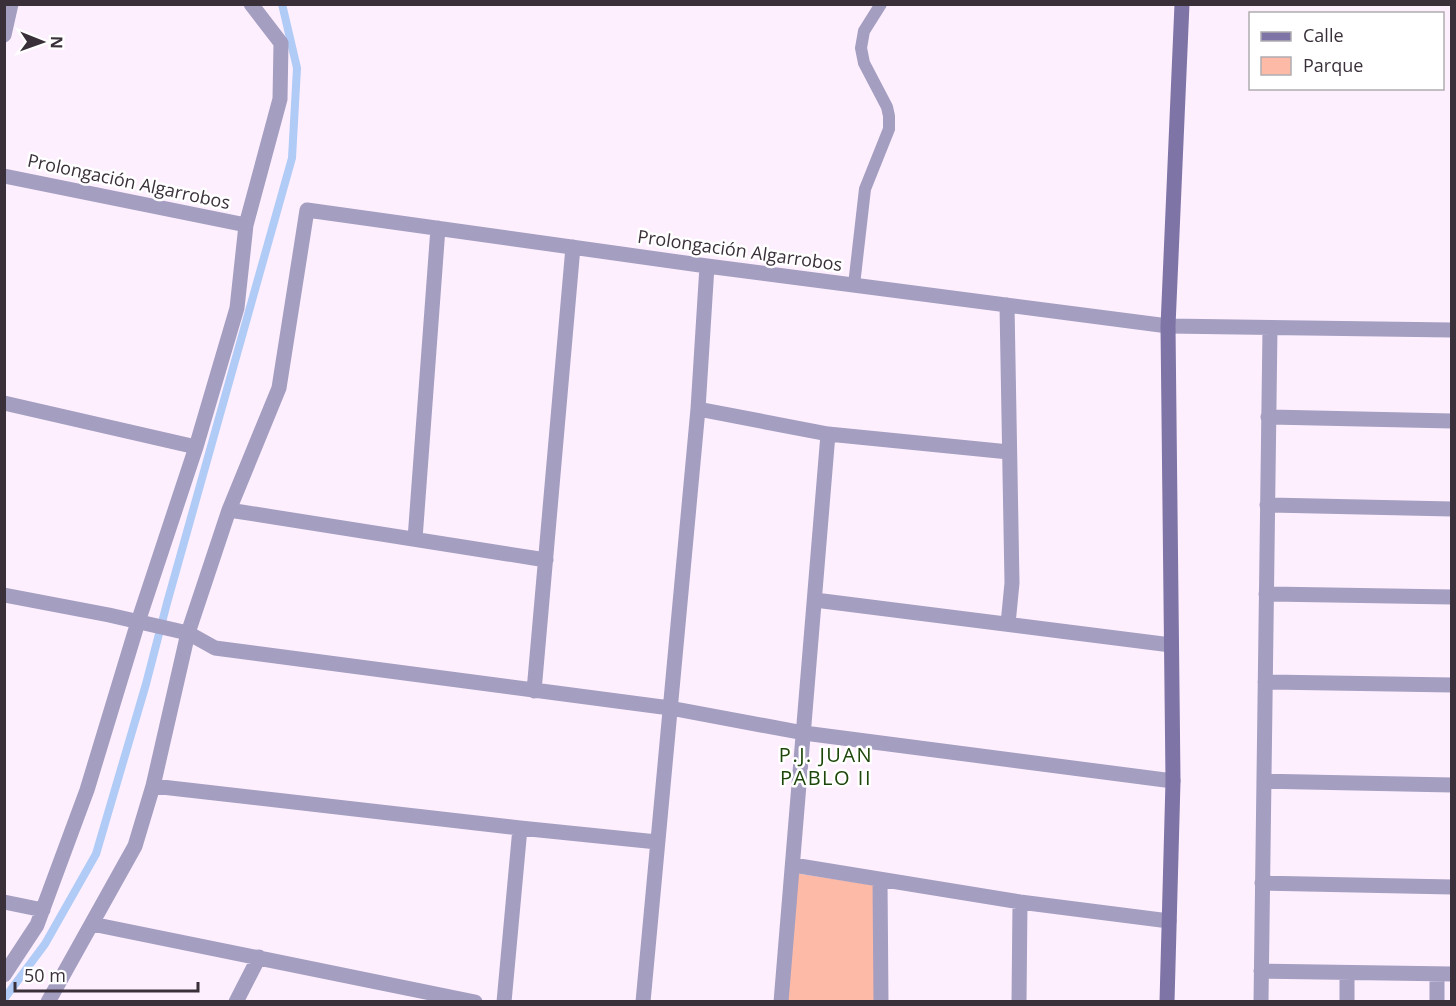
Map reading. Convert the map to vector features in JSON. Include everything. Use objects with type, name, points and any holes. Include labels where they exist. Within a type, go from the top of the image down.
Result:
[{"type":"street","points":[[4,35],[11,4]]},
{"type":"street","points":[[4,975],[37,925],[87,790],[144,623],[237,308],[246,225],[280,99],[281,43],[251,4]]},
{"type":"street","points":[[1167,1002],[1173,781],[1168,326],[1182,4]]},
{"type":"street","name":"Prolongación Algarrobos","points":[[4,176],[246,225]]},
{"type":"street","name":"Prolongación Algarrobos","points":[[229,510],[279,388],[307,210],[707,266],[1168,326],[1452,330]]},
{"type":"street","points":[[415,539],[438,228]]},
{"type":"street","points":[[534,691],[573,247]]},
{"type":"street","points":[[642,1002],[698,409],[707,266]]},
{"type":"street","points":[[1007,305],[1012,584],[1008,624]]},
{"type":"street","points":[[1261,1002],[1270,328]]},
{"type":"street","points":[[4,403],[196,447]]},
{"type":"street","points":[[698,409],[828,434],[1009,452]]},
{"type":"street","points":[[1268,417],[1452,421]]},
{"type":"street","points":[[781,1002],[828,434]]},
{"type":"street","points":[[1267,506],[1452,509]]},
{"type":"street","points":[[48,1002],[135,846],[153,786],[183,632],[229,510],[546,560]]},
{"type":"street","points":[[1266,594],[1452,597]]},
{"type":"street","points":[[4,596],[183,632],[215,648],[669,708],[804,732],[1173,781]]},
{"type":"street","points":[[815,600],[1171,645]]},
{"type":"street","points":[[1265,682],[1452,685]]},
{"type":"street","points":[[1263,781],[1452,785]]},
{"type":"street","points":[[153,786],[657,842]]},
{"type":"street","points":[[504,1002],[520,828]]},
{"type":"street","points":[[793,865],[1020,902],[1169,921]]},
{"type":"street","points":[[880,879],[881,1002]]},
{"type":"street","points":[[1262,883],[1452,887]]},
{"type":"street","points":[[4,902],[43,910]]},
{"type":"street","points":[[1019,1002],[1020,902]]},
{"type":"street","points":[[92,924],[260,957],[419,996],[475,1002]]},
{"type":"street","points":[[236,1002],[260,957]]},
{"type":"street","points":[[1261,971],[1444,974],[1437,1002]]},
{"type":"street","points":[[1347,973],[1347,1002]]},
{"type":"lane","points":[[854,285],[865,189],[889,129],[886,107],[864,63],[861,48],[864,32],[881,4]]},
{"type":"green space","points":[[794,873],[879,886],[881,1001],[785,1002]]},
{"type":"waterway","points":[[4,999],[45,944],[96,854],[146,684],[292,158],[297,68],[282,4]]},
{"type":"district","name":"P.J. JUAN PABLO II","points":[[826,766]]}]
